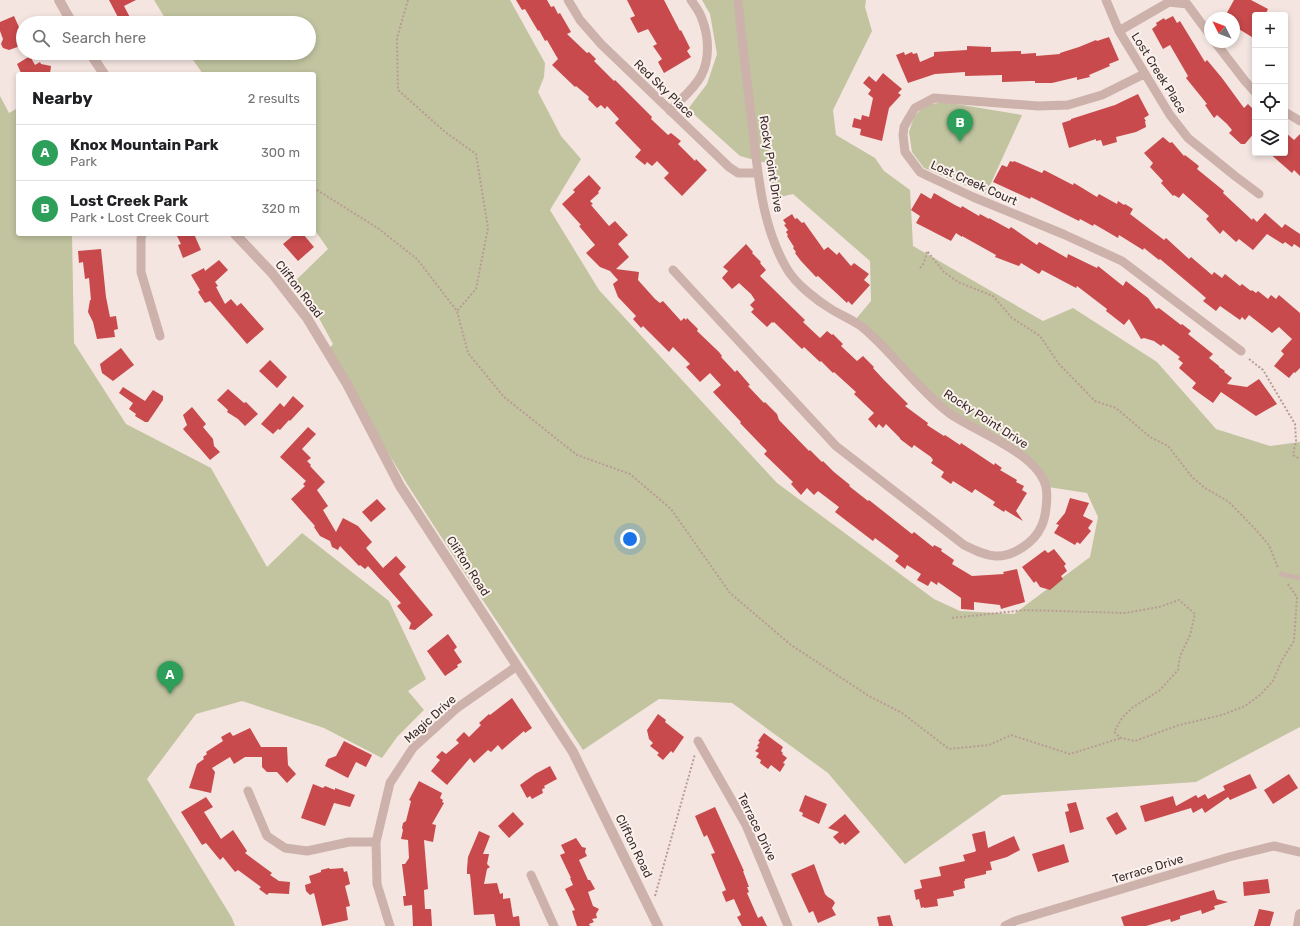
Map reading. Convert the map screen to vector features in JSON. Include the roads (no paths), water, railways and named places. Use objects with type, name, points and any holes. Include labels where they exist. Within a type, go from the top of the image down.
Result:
[{"type":"street","points":[[58,0],[68,16]]},
{"type":"street","name":"Red Sky Place","points":[[568,0],[580,20],[601,44],[729,167],[738,173],[758,173]]},
{"type":"street","points":[[670,111],[690,91],[701,76],[707,56],[707,38],[702,18],[691,0]]},
{"type":"street","name":"Rocky Point Drive","points":[[673,270],[836,446],[964,545],[978,553],[997,556],[1015,552],[1028,543],[1041,528],[1046,509],[1046,487],[1037,469],[1018,453],[950,413],[929,396],[879,341],[858,325],[829,308],[806,290],[788,270],[775,243],[763,205],[738,0]]},
{"type":"street","name":"Lost Creek Place","points":[[1106,0],[1119,31],[1144,74],[1170,115],[1188,138],[1259,194]]},
{"type":"street","points":[[1119,31],[1169,2],[1187,4],[1204,27]]},
{"type":"street","points":[[1220,48],[1252,88]]},
{"type":"street","points":[[95,60],[103,72]]},
{"type":"street","name":"Lost Creek Court","points":[[1144,74],[1102,94],[1068,105],[1038,106],[934,98],[915,108],[904,127],[903,135],[905,152],[920,172],[973,197],[1093,246],[1122,261],[1241,351]]},
{"type":"street","points":[[1288,114],[1300,121]]},
{"type":"street","points":[[142,236],[141,272],[160,336]]},
{"type":"street","name":"Clifton Road","points":[[237,236],[272,273],[307,318],[347,384],[400,486],[573,752],[658,926]]},
{"type":"street","name":"Magic Drive","points":[[390,926],[377,884],[376,842],[390,783],[413,748],[457,708],[517,666]]},
{"type":"street","name":"Terrace Drive","points":[[698,741],[746,825],[788,926]]},
{"type":"street","points":[[248,791],[268,836],[285,848],[307,851],[349,842],[376,842]]},
{"type":"street","name":"Terrace Drive","points":[[1005,926],[1015,921],[1274,846],[1300,852]]},
{"type":"street","points":[[531,875],[554,926]]},
{"type":"street","points":[[1298,926],[1300,914]]},
{"type":"lane","points":[[1281,574],[1300,578]]},
{"type":"place","name":"Lost Creek Park","points":[[960,142]]},
{"type":"place","name":"Knox Mountain Park","points":[[170,694]]}]
